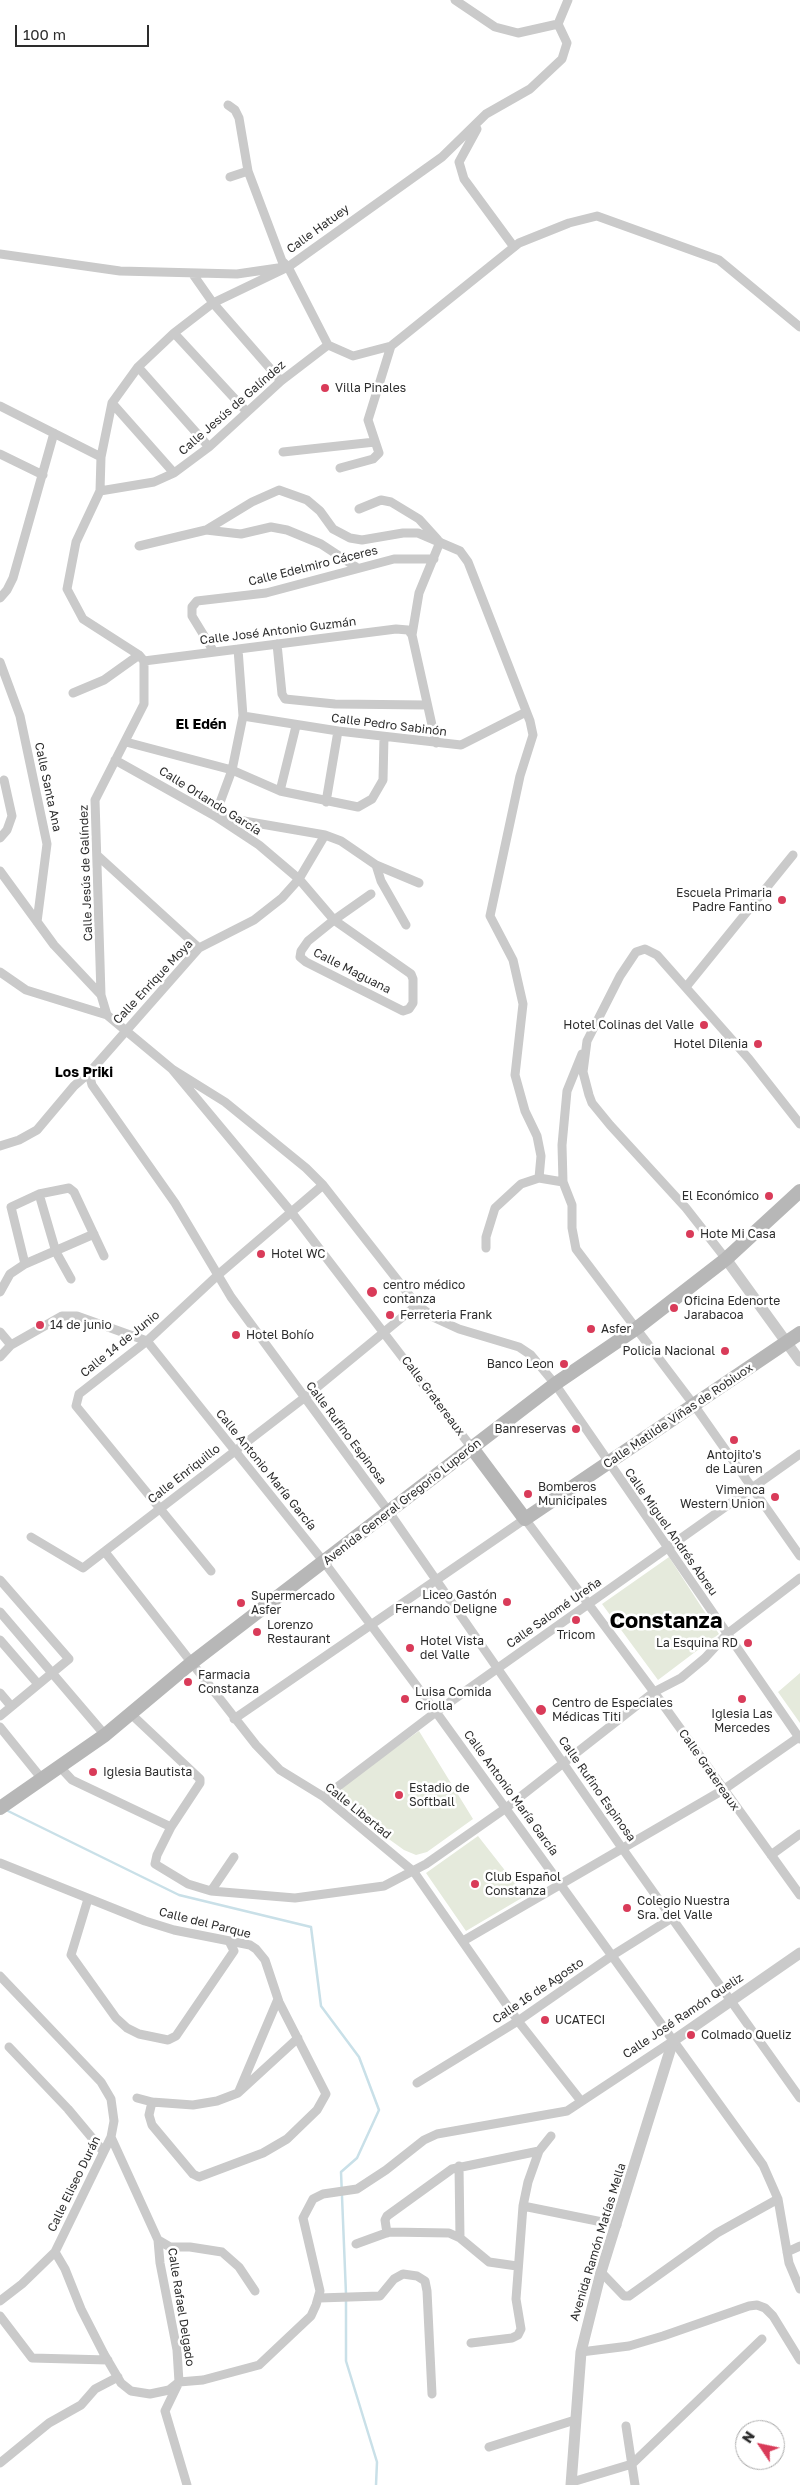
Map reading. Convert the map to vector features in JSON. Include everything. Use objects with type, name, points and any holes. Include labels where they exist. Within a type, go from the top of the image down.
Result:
[{"type":"main road","name":"Avenida General Gregorio Luperón","points":[[0,1808],[105,1735],[190,1664],[555,1384],[637,1328],[726,1259],[800,1191]]},
{"type":"main road","name":"Calle Matilde Viñas de Robiuox","points":[[525,1519],[800,1333]]},
{"type":"main road","name":"Calle Gratereaux","points":[[472,1448],[525,1519]]},
{"type":"street","points":[[455,0],[495,27],[518,33],[558,24],[568,0]]},
{"type":"street","name":"Calle Hatuey","points":[[100,491],[100,457],[112,403],[138,367],[174,333],[214,303],[288,267],[442,157],[486,114],[530,89],[562,59],[567,43],[558,24]]},
{"type":"street","points":[[228,105],[235,110],[239,118],[248,171],[269,231],[282,261],[288,267],[328,345],[353,356],[390,346],[514,247],[546,232],[597,216],[719,260],[800,327]]},
{"type":"street","points":[[486,114],[469,139],[459,162],[464,178],[514,247]]},
{"type":"street","points":[[230,177],[248,171]]},
{"type":"street","points":[[0,254],[120,271],[238,274],[288,267]]},
{"type":"street","points":[[192,273],[214,303],[281,381]]},
{"type":"street","points":[[174,333],[247,412]]},
{"type":"street","name":"Calle Jesús de Galíndez","points":[[100,491],[154,482],[174,473],[210,447],[281,381],[328,345]]},
{"type":"street","points":[[340,468],[377,456],[379,453],[368,420],[390,346]]},
{"type":"street","points":[[138,367],[210,447]]},
{"type":"street","points":[[112,403],[174,473]]},
{"type":"street","points":[[0,406],[100,457]]},
{"type":"street","points":[[0,598],[7,590],[13,578],[54,433]]},
{"type":"street","points":[[283,452],[375,442]]},
{"type":"street","points":[[0,454],[43,475]]},
{"type":"street","points":[[139,546],[206,530],[252,502],[279,490],[307,500],[320,511],[334,529],[350,538],[362,540],[403,533],[418,533],[460,551],[468,562],[526,712],[533,735],[520,776],[490,916],[513,960],[523,1004],[515,1075],[525,1111],[537,1136],[540,1156],[539,1178]]},
{"type":"street","points":[[73,693],[104,680],[141,658],[83,620],[67,589],[76,542],[100,491]]},
{"type":"street","points":[[359,509],[381,500],[391,502],[419,519],[440,542]]},
{"type":"street","points":[[206,530],[240,534],[272,527],[287,530],[321,544],[356,568]]},
{"type":"street","points":[[436,743],[412,635],[419,593],[440,542]]},
{"type":"street","name":"Calle Edelmiro Cáceres","points":[[214,652],[192,616],[192,607],[197,601],[266,593],[394,559],[434,559]]},
{"type":"street","name":"Calle José Antonio Guzmán","points":[[141,658],[214,652],[404,628],[412,635]]},
{"type":"street","points":[[277,644],[282,694],[285,699],[335,704],[427,705]]},
{"type":"street","points":[[238,649],[243,716],[232,770],[215,816],[325,835],[341,841],[376,865],[419,883]]},
{"type":"street","name":"Calle Jesús de Galíndez","points":[[107,1016],[101,995],[95,800],[144,704],[141,658]]},
{"type":"street","name":"Calle Santa Ana","points":[[0,662],[20,716],[47,844],[37,922]]},
{"type":"street","name":"Calle Pedro Sabinón","points":[[243,716],[338,732],[461,745],[526,712]]},
{"type":"street","points":[[280,791],[296,726]]},
{"type":"street","points":[[326,802],[338,732]]},
{"type":"street","points":[[126,742],[232,770],[280,791],[326,802],[358,807],[372,799],[383,780],[384,737]]},
{"type":"street","name":"Calle Orlando García","points":[[115,760],[215,816],[258,845],[299,879],[334,920],[401,967]]},
{"type":"street","points":[[0,838],[7,830],[12,816],[4,780]]},
{"type":"street","name":"Calle Enrique Moya","points":[[0,1146],[19,1140],[38,1130],[74,1086],[89,1073],[199,948],[254,920],[282,898],[299,879],[325,835]]},
{"type":"street","points":[[686,987],[793,855]]},
{"type":"street","points":[[98,856],[199,948]]},
{"type":"street","points":[[376,865],[381,881],[406,925]]},
{"type":"street","points":[[0,871],[54,946],[101,995]]},
{"type":"street","name":"Calle Maguana","points":[[371,894],[334,920],[301,951],[300,956],[306,962],[403,1011],[409,1009],[414,1003],[413,979],[401,967]]},
{"type":"street","points":[[800,1124],[749,1060],[658,955],[645,949],[636,952],[620,976],[586,1041],[567,1091],[562,1145],[563,1182],[572,1205],[572,1228],[576,1248],[754,1487],[800,1556]]},
{"type":"street","name":"Calle Gratereaux","points":[[0,972],[26,990],[107,1016],[172,1070],[292,1213],[472,1448]]},
{"type":"street","points":[[586,1041],[583,1072],[592,1103],[686,1208],[800,1360]]},
{"type":"street","name":"Calle Miguel Andrés Abreu","points":[[172,1070],[224,1102],[306,1168],[323,1185],[417,1305],[435,1318],[459,1329],[519,1347],[531,1355],[555,1384],[799,1738]]},
{"type":"street","name":"Calle Rufino Espinosa","points":[[89,1073],[92,1085],[175,1203],[231,1297],[389,1512],[622,1848],[800,2098]]},
{"type":"street","points":[[486,1248],[486,1236],[494,1208],[521,1184],[539,1178],[563,1182]]},
{"type":"street","name":"Calle 14 de Junio","points":[[211,1571],[159,1510],[76,1406],[79,1394],[147,1341],[219,1274],[323,1185]]},
{"type":"street","points":[[25,1264],[11,1207],[39,1194],[69,1188],[74,1192],[104,1256]]},
{"type":"street","points":[[39,1194],[56,1252],[71,1279]]},
{"type":"street","points":[[0,1292],[10,1274],[25,1264],[94,1234]]},
{"type":"street","name":"Calle Enriquillo","points":[[31,1537],[83,1568],[304,1398],[417,1305]]},
{"type":"street","points":[[0,1357],[11,1346],[62,1316],[77,1316],[147,1341]]},
{"type":"street","points":[[0,1332],[11,1346]]},
{"type":"street","name":"Calle Antonio María García","points":[[147,1341],[324,1562],[561,1883],[763,2165],[778,2199],[792,2273],[800,2289]]},
{"type":"street","name":"Calle Salomé Ureña","points":[[324,1797],[497,1668],[800,1454]]},
{"type":"street","name":"Calle Gratereaux","points":[[525,1519],[654,1692],[800,1895]]},
{"type":"street","name":"Calle Matilde Viñas de Robiuox","points":[[234,1719],[525,1519]]},
{"type":"street","name":"Calle Libertad","points":[[105,1552],[234,1719],[280,1770],[324,1797],[414,1872],[518,2021],[581,2101]]},
{"type":"street","points":[[131,1714],[197,1776],[200,1783],[171,1827],[157,1855],[155,1864],[188,1884],[211,1891],[295,1898],[384,1886],[414,1872],[506,1808],[654,1692],[687,1673],[705,1658],[727,1634],[800,1578]]},
{"type":"street","points":[[0,1580],[69,1659],[0,1716]]},
{"type":"street","points":[[0,1612],[105,1735]]},
{"type":"street","points":[[0,1640],[38,1684]]},
{"type":"street","points":[[0,1693],[11,1706]]},
{"type":"street","points":[[0,1727],[42,1779]]},
{"type":"street","points":[[463,1941],[723,1790],[799,1738]]},
{"type":"street","points":[[60,1767],[72,1780],[171,1827]]},
{"type":"street","points":[[771,1855],[800,1834]]},
{"type":"street","points":[[211,1891],[234,1857]]},
{"type":"street","name":"Calle del Parque","points":[[0,1864],[88,1899],[174,1930],[230,1943],[250,1945],[262,1955],[278,1999],[325,2090],[325,2097],[316,2110],[287,2139],[264,2152],[199,2177],[193,2174],[152,2125],[149,2115],[152,2102]]},
{"type":"street","points":[[88,1899],[71,1955],[116,2018],[127,2028],[139,2034],[168,2040],[176,2036],[234,1951],[230,1943]]},
{"type":"street","name":"Calle 16 de Agosto","points":[[417,2083],[518,2021],[613,1955],[672,1918]]},
{"type":"street","name":"Calle José Ramón Queliz","points":[[319,2298],[320,2291],[303,2218],[313,2199],[323,2194],[336,2194],[357,2189],[386,2170],[424,2140],[437,2134],[567,2111],[732,2001],[800,1953]]},
{"type":"street","name":"Calle Eliseo Durán","points":[[0,1976],[102,2082],[111,2099],[114,2121],[111,2137],[55,2252],[22,2284],[0,2301]]},
{"type":"street","points":[[238,2094],[278,1999]]},
{"type":"street","points":[[137,2098],[152,2102],[193,2105],[217,2101],[238,2094],[276,2061],[298,2038]]},
{"type":"street","name":"Avenida Ramón Matías Mella","points":[[572,2484],[581,2352],[601,2272],[617,2226],[673,2041]]},
{"type":"street","points":[[9,2047],[68,2109],[104,2151]]},
{"type":"street","points":[[471,2343],[512,2338],[518,2335],[521,2328],[516,2298],[523,2206],[528,2182],[539,2150],[551,2136]]},
{"type":"street","name":"Calle Rafael Delgado","points":[[111,2137],[158,2240],[160,2263],[177,2350],[179,2382],[165,2411],[187,2485]]},
{"type":"street","points":[[387,2233],[385,2220],[387,2216],[445,2173],[460,2166],[539,2150]]},
{"type":"street","points":[[460,2166],[460,2238]]},
{"type":"street","points":[[601,2272],[624,2296],[629,2296],[717,2233],[778,2199]]},
{"type":"street","points":[[523,2206],[617,2226]]},
{"type":"street","points":[[356,2244],[387,2233],[437,2232],[460,2238],[489,2262],[517,2266]]},
{"type":"street","points":[[158,2240],[170,2247],[190,2247],[222,2252],[239,2268],[255,2291]]},
{"type":"street","points":[[787,2252],[800,2246]]},
{"type":"street","points":[[55,2252],[65,2269],[81,2309],[118,2377],[131,2391],[150,2394],[169,2390],[179,2382],[203,2380],[259,2365],[311,2316],[319,2298],[380,2296],[394,2279],[403,2274],[418,2276],[425,2282],[432,2394]]},
{"type":"street","points":[[581,2352],[638,2343],[749,2306],[757,2306],[765,2308],[774,2316],[800,2360]]},
{"type":"street","points":[[0,2316],[32,2358],[108,2360]]},
{"type":"street","points":[[572,2484],[632,2464],[762,2339]]},
{"type":"street","points":[[0,2463],[49,2423],[81,2405],[95,2389],[118,2377]]},
{"type":"street","points":[[489,2447],[575,2420]]},
{"type":"street","points":[[626,2426],[635,2485]]},
{"type":"shaded area","points":[[669,1557],[719,1634],[658,1680],[602,1604]]},
{"type":"shaded area","points":[[800,1673],[800,1723],[778,1692]]},
{"type":"shaded area","name":"Estadio de Softball","points":[[419,1731],[473,1819],[427,1852],[416,1855],[404,1850],[354,1814],[343,1800],[338,1789]]},
{"type":"shaded area","name":"Club Español Constanza","points":[[478,1836],[525,1896],[466,1931],[426,1873]]},
{"type":"waterway","points":[[6,1810],[179,1895],[311,1927],[321,2006],[359,2057],[379,2110],[357,2158],[341,2172],[346,2294]]},
{"type":"waterway","points":[[346,2300],[346,2361],[377,2462],[376,2485]]},
{"type":"place","name":"Villa Pinales","points":[[325,388]]},
{"type":"place","name":"Escuela Primaria Padre Fantino","points":[[782,900]]},
{"type":"place","name":"Hotel Colinas del Valle","points":[[704,1025]]},
{"type":"place","name":"Hotel Dilenia","points":[[758,1044]]},
{"type":"place","name":"El Económico","points":[[769,1196]]},
{"type":"place","name":"Hote Mi Casa","points":[[690,1234]]},
{"type":"place","name":"Hotel WC","points":[[261,1254]]},
{"type":"place","name":"centro médico contanza","points":[[372,1292]]},
{"type":"place","name":"Oficina Edenorte Jarabacoa","points":[[674,1308]]},
{"type":"place","name":"Ferreteria Frank","points":[[390,1315]]},
{"type":"place","name":"14 de junio","points":[[40,1325]]},
{"type":"place","name":"Asfer","points":[[591,1329]]},
{"type":"place","name":"Hotel Bohío","points":[[236,1335]]},
{"type":"place","name":"Policia Nacional","points":[[725,1351]]},
{"type":"place","name":"Banco Leon","points":[[564,1364]]},
{"type":"place","name":"Banreservas","points":[[576,1429]]},
{"type":"place","name":"Antojito's de Lauren","points":[[734,1440]]},
{"type":"place","name":"Bomberos Municipales","points":[[528,1494]]},
{"type":"place","name":"Vimenca Western Union","points":[[775,1497]]},
{"type":"place","name":"Liceo Gastón Fernando Deligne","points":[[507,1602]]},
{"type":"place","name":"Supermercado Asfer","points":[[241,1603]]},
{"type":"place","name":"Tricom","points":[[576,1620]]},
{"type":"place","name":"Lorenzo Restaurant","points":[[257,1632]]},
{"type":"place","name":"La Esquina RD","points":[[748,1643]]},
{"type":"place","name":"Hotel Vista del Valle","points":[[410,1648]]},
{"type":"place","name":"Farmacia Constanza","points":[[188,1682]]},
{"type":"place","name":"Luisa Comida Criolla","points":[[405,1699]]},
{"type":"place","name":"Iglesia Las Mercedes","points":[[742,1699]]},
{"type":"place","name":"Centro de Especiales Médicas Titi","points":[[541,1710]]},
{"type":"place","name":"Iglesia Bautista","points":[[93,1772]]},
{"type":"place","name":"Estadio de Softball","points":[[399,1795]]},
{"type":"place","name":"Club Español Constanza","points":[[475,1884]]},
{"type":"place","name":"Colegio Nuestra Sra. del Valle","points":[[627,1908]]},
{"type":"place","name":"UCATECI","points":[[545,2020]]},
{"type":"place","name":"Colmado Queliz","points":[[691,2035]]},
{"type":"district","name":"El Edén","points":[[201,725]]},
{"type":"district","name":"Los Priki","points":[[84,1073]]},
{"type":"district","name":"Constanza","points":[[666,1621]]}]
